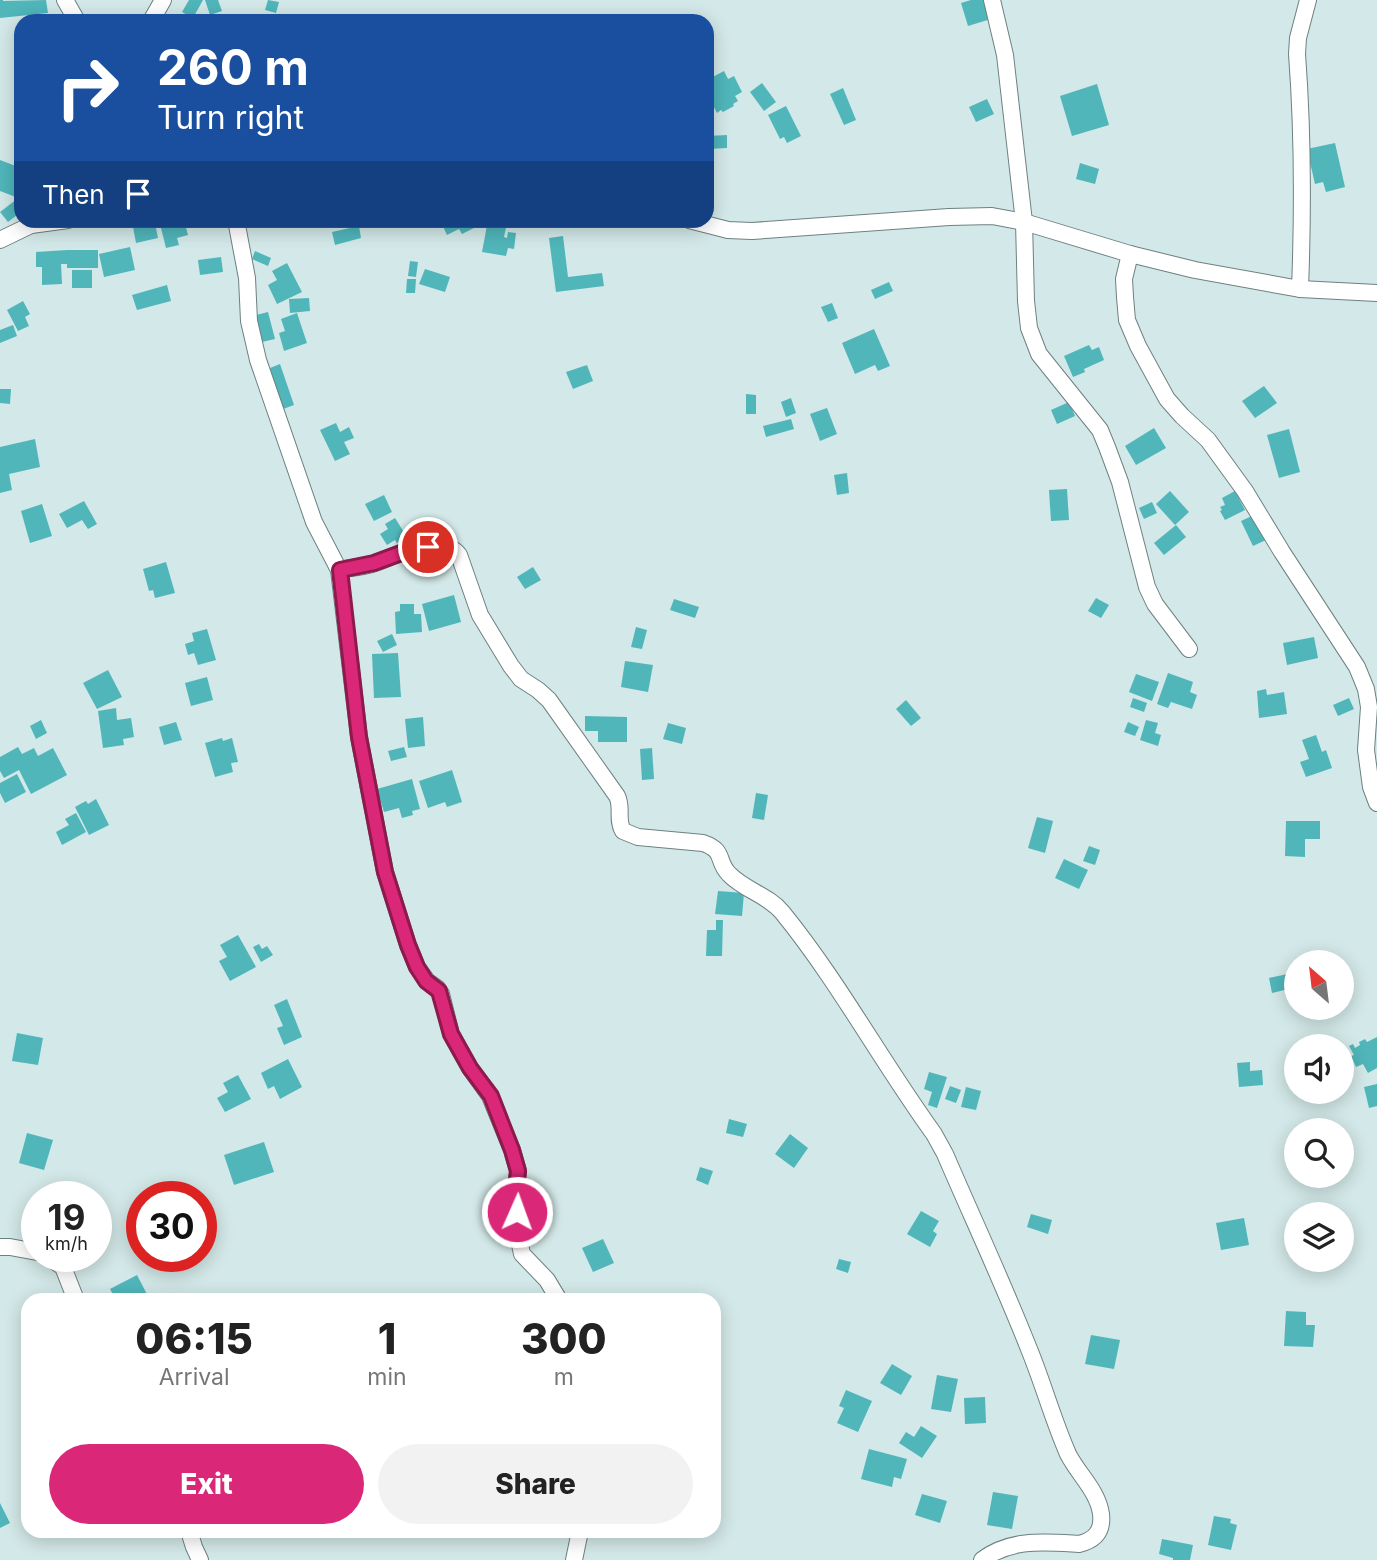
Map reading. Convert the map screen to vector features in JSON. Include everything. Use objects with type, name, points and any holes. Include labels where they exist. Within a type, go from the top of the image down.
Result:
[{"type":"street","points":[[992,0],[1005,55],[1024,222],[1029,328],[1039,354],[1100,430],[1120,482],[1147,587],[1155,604],[1189,649]]},
{"type":"street","points":[[1300,289],[1303,156],[1297,54],[1298,38],[1308,0]]},
{"type":"street","points":[[714,226],[752,231],[992,216],[1024,222],[1129,254],[1195,270],[1300,289],[1377,293]]},
{"type":"street","points":[[0,240],[24,228]]},
{"type":"street","points":[[238,228],[247,278],[249,321],[258,360],[313,522],[340,570],[359,737],[385,872],[417,967],[426,981],[439,991],[451,1034],[470,1068],[491,1096],[512,1150],[518,1171],[518,1235],[522,1254],[547,1280],[555,1293]]},
{"type":"street","points":[[1129,254],[1124,279],[1127,320],[1167,399],[1208,440],[1245,491],[1357,667],[1366,690],[1369,708],[1366,750],[1371,787],[1377,803]]},
{"type":"street","points":[[340,570],[374,563],[412,549],[448,547],[455,550],[480,615],[511,666],[521,679],[549,700],[611,786],[620,802],[618,820],[623,831],[638,837],[711,846],[719,853],[730,876],[780,909],[833,980],[934,1134],[1029,1348],[1068,1454],[1091,1488],[1101,1514],[1099,1532],[1087,1542],[1029,1542],[1002,1549],[982,1560]]},
{"type":"street","points":[[0,1247],[21,1249]]},
{"type":"street","points":[[65,1272],[73,1293]]},
{"type":"street","points":[[191,1538],[200,1560]]},
{"type":"street","points":[[574,1560],[579,1538]]},
{"type":"building","points":[[0,0],[46,0],[48,13],[14,14],[14,17],[0,18]]},
{"type":"building","points":[[189,0],[203,0],[195,14],[182,12]]},
{"type":"building","points":[[205,0],[218,0],[222,11],[210,14]]},
{"type":"building","points":[[268,0],[279,2],[276,13],[265,10]]},
{"type":"building","points":[[986,0],[991,19],[968,26],[961,3]]},
{"type":"building","points":[[724,71],[728,79],[734,76],[742,92],[735,96],[738,101],[734,106],[717,113],[714,107],[714,76]]},
{"type":"building","points":[[762,83],[776,102],[764,111],[750,92]]},
{"type":"building","points":[[1097,84],[1109,125],[1072,136],[1060,96]]},
{"type":"building","points":[[843,88],[856,120],[844,125],[830,94]]},
{"type":"building","points":[[987,99],[994,114],[976,122],[969,107]]},
{"type":"building","points":[[786,106],[801,136],[787,143],[784,137],[780,139],[768,115]]},
{"type":"building","points":[[727,135],[727,148],[714,149],[714,136]]},
{"type":"building","points":[[1335,143],[1345,187],[1326,192],[1323,182],[1315,184],[1307,149]]},
{"type":"building","points":[[0,160],[14,165],[14,196],[0,191]]},
{"type":"building","points":[[1080,163],[1099,169],[1095,184],[1076,179]]},
{"type":"building","points":[[14,201],[14,217],[8,222],[0,212]]},
{"type":"building","points":[[133,228],[156,228],[158,238],[136,243]]},
{"type":"building","points":[[161,228],[186,228],[188,235],[177,238],[179,245],[166,248]]},
{"type":"building","points":[[359,228],[361,238],[335,245],[332,232]]},
{"type":"building","points":[[444,228],[474,228],[462,234],[459,229],[447,235]]},
{"type":"building","points":[[486,228],[506,228],[504,237],[507,238],[508,232],[516,233],[514,249],[508,248],[506,256],[482,252]]},
{"type":"building","points":[[563,236],[568,277],[602,273],[604,286],[556,292],[549,238]]},
{"type":"building","points":[[130,247],[135,270],[104,277],[99,254]]},
{"type":"building","points":[[98,250],[98,268],[67,268],[67,264],[61,264],[62,284],[42,285],[42,267],[36,267],[36,252]]},
{"type":"building","points":[[255,251],[271,258],[268,266],[252,259]]},
{"type":"building","points":[[221,257],[223,272],[200,275],[198,260]]},
{"type":"building","points":[[410,261],[418,262],[416,277],[408,276]]},
{"type":"building","points":[[287,263],[302,292],[277,304],[268,285],[277,280],[272,271]]},
{"type":"building","points":[[425,269],[450,277],[445,292],[419,284]]},
{"type":"building","points":[[72,270],[92,270],[92,288],[72,288]]},
{"type":"building","points":[[407,279],[416,279],[415,293],[406,293]]},
{"type":"building","points":[[889,282],[893,291],[875,299],[871,290]]},
{"type":"building","points":[[167,285],[171,301],[137,310],[132,295]]},
{"type":"building","points":[[309,298],[310,311],[290,313],[289,299]]},
{"type":"building","points":[[23,301],[30,314],[25,317],[29,326],[18,331],[7,310]]},
{"type":"building","points":[[832,303],[838,318],[828,322],[821,307]]},
{"type":"building","points":[[268,312],[275,339],[262,342],[256,315]]},
{"type":"building","points":[[297,313],[307,343],[284,351],[279,333],[285,331],[281,319]]},
{"type":"building","points":[[13,325],[17,336],[0,343],[0,330]]},
{"type":"building","points":[[874,329],[890,366],[878,371],[875,365],[855,374],[842,343]]},
{"type":"building","points":[[1089,345],[1092,350],[1099,347],[1104,360],[1073,377],[1064,356]]},
{"type":"building","points":[[280,364],[294,405],[283,409],[270,368]]},
{"type":"building","points":[[587,365],[593,381],[573,389],[566,372]]},
{"type":"building","points":[[1264,386],[1277,403],[1255,418],[1242,401]]},
{"type":"building","points":[[0,389],[11,389],[10,404],[0,403]]},
{"type":"building","points":[[746,394],[756,395],[756,414],[746,414]]},
{"type":"building","points":[[791,398],[796,413],[786,417],[781,402]]},
{"type":"building","points":[[1069,402],[1075,416],[1057,424],[1051,410]]},
{"type":"building","points":[[827,408],[837,434],[820,441],[810,414]]},
{"type":"building","points":[[791,419],[794,429],[766,437],[763,426]]},
{"type":"building","points":[[336,423],[340,432],[349,427],[354,438],[344,442],[350,454],[335,461],[320,430]]},
{"type":"building","points":[[1154,428],[1166,448],[1136,465],[1125,446]]},
{"type":"building","points":[[1289,429],[1300,472],[1279,478],[1267,435]]},
{"type":"building","points":[[35,439],[40,467],[9,474],[12,490],[0,493],[0,447]]},
{"type":"building","points":[[847,473],[849,493],[837,495],[834,475]]},
{"type":"building","points":[[1067,489],[1069,520],[1051,521],[1049,490]]},
{"type":"building","points":[[1170,491],[1189,512],[1175,525],[1156,504]]},
{"type":"building","points":[[1235,491],[1245,510],[1225,520],[1220,511],[1220,507],[1225,505],[1222,498]]},
{"type":"building","points":[[384,495],[392,512],[374,521],[365,504]]},
{"type":"building","points":[[84,501],[97,524],[88,529],[82,520],[67,528],[59,514]]},
{"type":"building","points":[[1152,502],[1157,513],[1144,519],[1139,508]]},
{"type":"building","points":[[42,504],[52,536],[30,543],[21,511]]},
{"type":"building","points":[[1254,515],[1266,540],[1253,546],[1241,521]]},
{"type":"building","points":[[395,518],[407,537],[387,545],[380,534],[388,529],[385,524]]},
{"type":"building","points":[[1176,525],[1186,537],[1164,555],[1154,543]]},
{"type":"building","points":[[166,562],[175,593],[155,598],[153,590],[149,591],[143,569]]},
{"type":"building","points":[[533,567],[541,580],[525,589],[517,577]]},
{"type":"building","points":[[454,595],[461,622],[429,631],[422,604]]},
{"type":"building","points":[[1096,598],[1109,605],[1101,618],[1088,611]]},
{"type":"building","points":[[674,599],[699,607],[695,618],[670,610]]},
{"type":"building","points":[[400,604],[414,604],[414,614],[421,614],[422,632],[396,634],[395,612],[400,611]]},
{"type":"building","points":[[636,627],[647,630],[642,649],[631,647]]},
{"type":"building","points":[[207,629],[216,660],[198,665],[194,653],[188,655],[185,644],[194,641],[192,633]]},
{"type":"building","points":[[392,634],[397,645],[383,652],[377,641]]},
{"type":"building","points":[[1314,637],[1318,658],[1287,665],[1283,643]]},
{"type":"building","points":[[398,653],[401,697],[374,698],[372,654]]},
{"type":"building","points":[[625,661],[653,665],[648,692],[621,687]]},
{"type":"building","points":[[108,670],[122,697],[97,709],[83,683]]},
{"type":"building","points":[[1168,673],[1193,682],[1190,692],[1197,695],[1192,709],[1171,702],[1168,708],[1157,704]]},
{"type":"building","points":[[1136,674],[1159,682],[1152,701],[1129,692]]},
{"type":"building","points":[[207,677],[213,700],[191,706],[185,683]]},
{"type":"building","points":[[1266,689],[1267,695],[1284,692],[1287,714],[1259,718],[1257,691]]},
{"type":"building","points":[[1133,698],[1147,703],[1144,712],[1130,707]]},
{"type":"building","points":[[1349,698],[1354,709],[1338,716],[1333,705]]},
{"type":"building","points":[[906,700],[921,718],[911,726],[896,709]]},
{"type":"building","points":[[116,708],[117,720],[131,718],[134,737],[123,739],[124,745],[103,748],[98,711]]},
{"type":"building","points":[[585,716],[627,717],[627,742],[598,742],[598,731],[585,731]]},
{"type":"building","points":[[423,717],[425,746],[408,748],[405,719]]},
{"type":"building","points":[[41,720],[47,733],[36,739],[30,726]]},
{"type":"building","points":[[1146,720],[1158,723],[1155,733],[1161,735],[1158,746],[1140,740]]},
{"type":"building","points":[[176,722],[182,740],[164,745],[159,727]]},
{"type":"building","points":[[1128,722],[1139,727],[1135,736],[1124,732]]},
{"type":"building","points":[[668,723],[686,728],[682,744],[663,739]]},
{"type":"building","points":[[1316,735],[1322,752],[1326,750],[1332,768],[1306,777],[1300,762],[1309,759],[1302,740]]},
{"type":"building","points":[[222,738],[223,741],[232,738],[238,762],[231,763],[233,772],[215,777],[205,743]]},
{"type":"building","points":[[18,747],[22,754],[34,748],[38,756],[53,748],[67,775],[31,794],[19,770],[4,778],[0,771],[0,757]]},
{"type":"building","points":[[404,747],[407,757],[391,761],[388,751]]},
{"type":"building","points":[[652,748],[654,779],[642,780],[640,749]]},
{"type":"building","points":[[452,770],[462,802],[447,807],[445,802],[428,808],[419,781]]},
{"type":"building","points":[[17,774],[26,792],[5,803],[0,793],[0,783]]},
{"type":"building","points":[[412,779],[420,809],[412,811],[413,815],[402,818],[399,808],[384,812],[377,789]]},
{"type":"building","points":[[756,793],[768,795],[764,820],[752,818]]},
{"type":"building","points":[[96,799],[109,825],[89,835],[75,807]]},
{"type":"building","points":[[76,813],[86,832],[62,845],[56,832],[69,825],[65,819]]},
{"type":"building","points":[[1037,817],[1053,821],[1045,853],[1028,848]]},
{"type":"building","points":[[1286,821],[1320,821],[1320,839],[1305,839],[1305,857],[1285,856]]},
{"type":"building","points":[[1089,846],[1100,850],[1095,865],[1083,861]]},
{"type":"building","points":[[1064,859],[1088,870],[1079,889],[1055,878]]},
{"type":"building","points":[[718,891],[744,893],[742,916],[715,914]]},
{"type":"building","points":[[716,920],[723,920],[722,956],[706,956],[707,930],[716,930]]},
{"type":"building","points":[[238,935],[256,967],[230,981],[219,961],[227,957],[220,945]]},
{"type":"building","points":[[259,944],[262,949],[267,946],[273,955],[261,962],[253,947]]},
{"type":"building","points":[[1284,975],[1284,990],[1272,993],[1269,978]]},
{"type":"building","points":[[287,999],[302,1037],[284,1045],[277,1028],[283,1026],[274,1005]]},
{"type":"building","points":[[17,1033],[43,1038],[38,1065],[12,1061]]},
{"type":"building","points":[[1377,1037],[1377,1068],[1368,1073],[1363,1064],[1356,1067],[1354,1063],[1354,1046],[1355,1048],[1360,1045],[1359,1042],[1365,1039],[1367,1042]]},
{"type":"building","points":[[288,1059],[302,1087],[280,1099],[274,1086],[268,1089],[261,1073]]},
{"type":"building","points":[[1250,1062],[1250,1071],[1262,1070],[1263,1085],[1239,1087],[1237,1063]]},
{"type":"building","points":[[929,1072],[947,1077],[937,1108],[928,1105],[932,1092],[924,1089]]},
{"type":"building","points":[[238,1075],[251,1099],[225,1112],[217,1098],[228,1092],[223,1083]]},
{"type":"building","points":[[1377,1084],[1377,1106],[1369,1108],[1364,1087]]},
{"type":"building","points":[[950,1086],[961,1090],[956,1103],[945,1099]]},
{"type":"building","points":[[966,1087],[981,1091],[976,1110],[961,1107]]},
{"type":"building","points":[[729,1119],[747,1124],[743,1137],[726,1133]]},
{"type":"building","points":[[27,1133],[53,1140],[44,1170],[19,1163]]},
{"type":"building","points":[[790,1134],[808,1148],[794,1168],[775,1154]]},
{"type":"building","points":[[264,1142],[274,1172],[234,1185],[224,1155]]},
{"type":"building","points":[[700,1167],[713,1171],[708,1185],[696,1180]]},
{"type":"building","points":[[921,1211],[939,1221],[933,1231],[937,1234],[930,1247],[907,1234]]},
{"type":"building","points":[[1031,1214],[1052,1220],[1048,1234],[1027,1227]]},
{"type":"building","points":[[1244,1218],[1249,1245],[1221,1250],[1216,1223]]},
{"type":"building","points":[[603,1239],[614,1263],[593,1272],[582,1248]]},
{"type":"building","points":[[839,1259],[851,1262],[848,1273],[836,1269]]},
{"type":"building","points":[[137,1275],[146,1293],[112,1293],[110,1289]]},
{"type":"building","points":[[1286,1311],[1306,1312],[1306,1325],[1315,1325],[1313,1347],[1284,1346]]},
{"type":"building","points":[[1091,1335],[1120,1340],[1114,1369],[1085,1364]]},
{"type":"building","points":[[892,1364],[912,1376],[901,1395],[880,1383]]},
{"type":"building","points":[[937,1375],[958,1379],[951,1412],[931,1409]]},
{"type":"building","points":[[846,1390],[872,1401],[858,1432],[837,1423],[844,1408],[839,1406]]},
{"type":"building","points":[[985,1397],[986,1423],[965,1424],[964,1398]]},
{"type":"building","points":[[921,1426],[937,1436],[922,1458],[899,1443],[906,1432],[914,1437]]},
{"type":"building","points":[[869,1449],[907,1459],[901,1479],[894,1477],[892,1487],[861,1479]]},
{"type":"building","points":[[993,1492],[1018,1496],[1012,1529],[987,1525]]},
{"type":"building","points":[[922,1494],[947,1501],[940,1523],[915,1515]]},
{"type":"building","points":[[0,1503],[10,1523],[0,1528]]},
{"type":"building","points":[[1214,1516],[1231,1519],[1230,1523],[1237,1525],[1231,1550],[1208,1545]]},
{"type":"building","points":[[1162,1539],[1193,1545],[1190,1560],[1173,1560],[1159,1554]]},
{"type":"route","points":[[428,547],[412,549],[374,563],[340,570],[359,737],[385,872],[408,945],[421,974],[439,991],[448,1026],[459,1051],[491,1096],[517,1164],[517,1212]]}]
